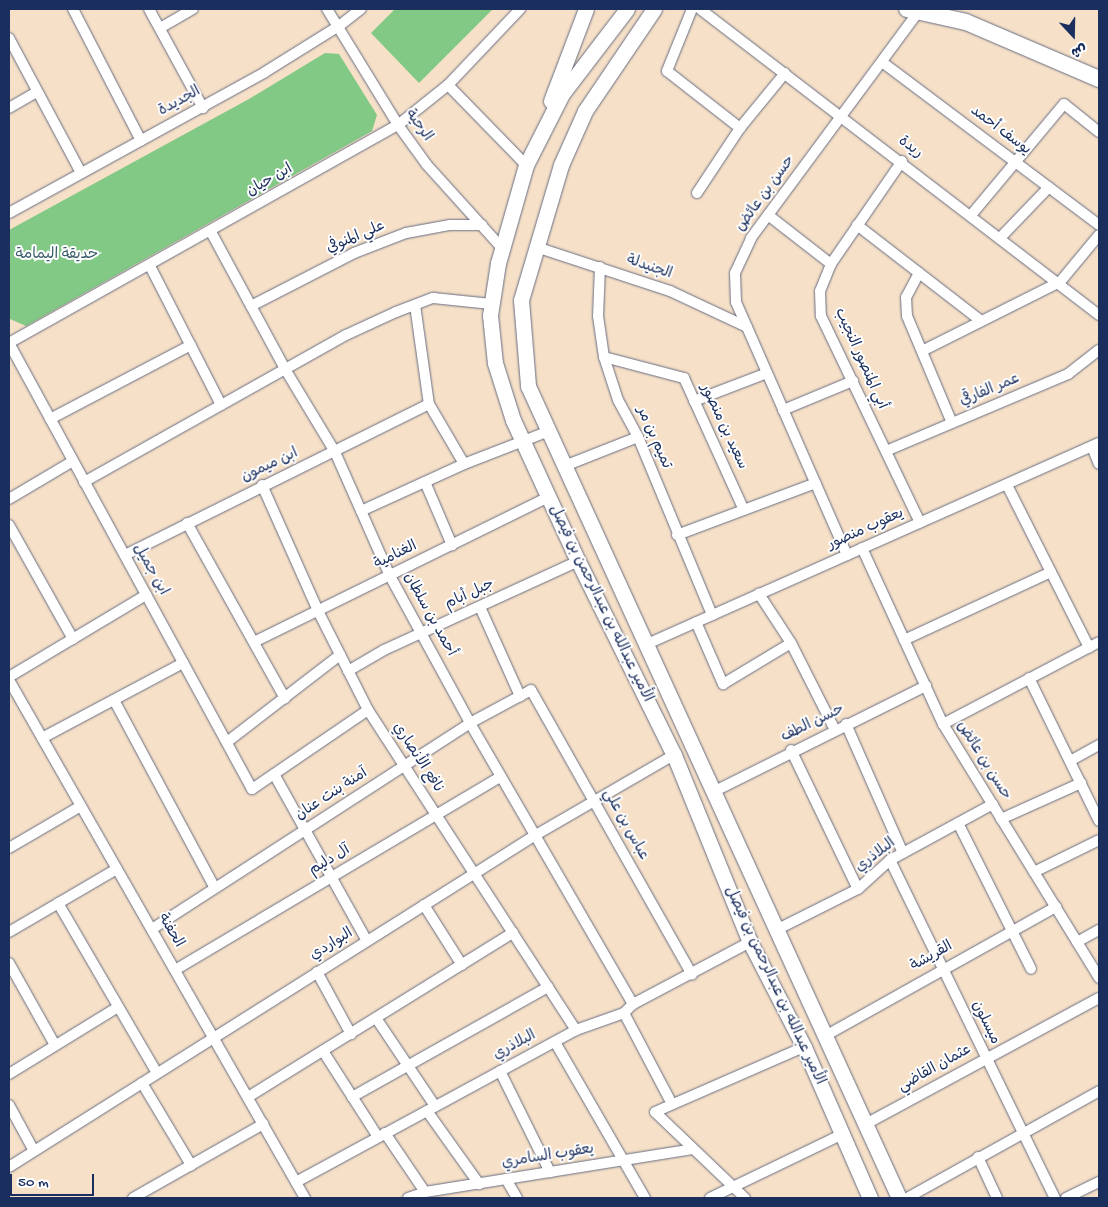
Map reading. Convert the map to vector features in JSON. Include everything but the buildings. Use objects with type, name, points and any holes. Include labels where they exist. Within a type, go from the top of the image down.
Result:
[{"type":"main road","points":[[526,165],[586,9]]},
{"type":"main road","name":"الأمير عبدالله بن عبدالرحمن بن فيصل","points":[[627,9],[562,94],[526,165],[502,248],[492,304],[495,363],[523,441],[578,562],[674,755],[750,942],[804,1047],[870,1198]]},
{"type":"main road","name":"الأمير عبدالله بن عبدالرحمن بن فيصل","points":[[654,9],[585,111],[572,136],[521,300],[522,337],[528,386],[567,465],[645,645],[715,791],[898,1198]]},
{"type":"main road","points":[[913,10],[966,22],[1099,79]]},
{"type":"street","points":[[73,9],[141,141]]},
{"type":"street","points":[[149,9],[203,108]]},
{"type":"street","points":[[160,28],[193,9]]},
{"type":"street","name":"الرحية","points":[[327,9],[398,125],[427,165],[502,248]]},
{"type":"street","name":"الجديدة","points":[[9,212],[203,108],[339,26],[361,9]]},
{"type":"street","name":"ابن حيان","points":[[9,343],[211,232],[398,125],[448,85],[520,9]]},
{"type":"street","points":[[692,9],[667,71],[740,128]]},
{"type":"street","name":"ريدة","points":[[700,9],[972,214],[1060,282],[1099,315]]},
{"type":"street","name":"حسن بن عائض","points":[[847,555],[736,302],[735,274],[751,238],[882,62],[913,10]]},
{"type":"street","points":[[9,38],[81,173]]},
{"type":"street","name":"يوسف أحمد","points":[[882,62],[1099,225]]},
{"type":"street","points":[[696,194],[740,128],[785,73]]},
{"type":"street","points":[[448,85],[526,165]]},
{"type":"street","points":[[9,108],[37,92]]},
{"type":"street","points":[[972,214],[1014,161],[1064,104],[1099,132]]},
{"type":"street","name":"أبي المنصور النجيب","points":[[902,161],[830,264],[820,291],[822,316],[920,523]]},
{"type":"street","points":[[1001,237],[1049,187]]},
{"type":"street","points":[[768,215],[830,264]]},
{"type":"street","name":"علي المنوفي","points":[[251,306],[354,253],[406,233],[450,226],[482,225]]},
{"type":"street","points":[[857,225],[981,321]]},
{"type":"street","name":"أحمد بن سلطان","points":[[211,232],[285,369],[335,452],[390,576],[470,723],[633,1004]]},
{"type":"street","points":[[922,351],[1060,282],[1099,235]]},
{"type":"street","name":"الجنيدلة","points":[[536,247],[670,291],[747,327]]},
{"type":"street","points":[[150,266],[221,405]]},
{"type":"street","name":"تميم بن مر","points":[[600,267],[598,316],[604,357],[618,400],[638,437],[677,536],[712,615]]},
{"type":"street","points":[[920,273],[906,297],[907,316],[952,423]]},
{"type":"street","points":[[84,482],[346,335],[433,298],[492,304]]},
{"type":"street","points":[[415,305],[429,404],[464,464]]},
{"type":"street","name":"ابن جميل","points":[[9,343],[252,789],[368,710]]},
{"type":"street","points":[[50,419],[191,345]]},
{"type":"street","name":"عمر الفارقي","points":[[886,452],[1068,374],[1099,350]]},
{"type":"street","name":"سعيد بن منصور","points":[[604,357],[684,378],[744,510]]},
{"type":"street","points":[[694,401],[768,373]]},
{"type":"street","points":[[784,410],[853,381]]},
{"type":"street","name":"ابن ميمون","points":[[124,555],[262,485],[335,452],[429,404]]},
{"type":"street","points":[[361,511],[464,464],[549,431]]},
{"type":"street","points":[[567,465],[638,437]]},
{"type":"street","points":[[1095,445],[1099,464]]},
{"type":"street","name":"يعقوب منصور","points":[[645,645],[1095,445]]},
{"type":"street","points":[[9,499],[73,461]]},
{"type":"street","points":[[425,482],[452,545]]},
{"type":"street","points":[[677,536],[816,483]]},
{"type":"street","name":"نافع الأنصاري","points":[[262,485],[318,610],[368,710],[576,1030]]},
{"type":"street","points":[[1007,485],[1088,647]]},
{"type":"street","name":"الغنامية","points":[[256,641],[549,497]]},
{"type":"street","points":[[187,524],[256,641],[284,698]]},
{"type":"street","points":[[9,525],[73,639]]},
{"type":"street","name":"حسن بن عائض","points":[[862,548],[943,724],[1099,978]]},
{"type":"street","name":"جبل أبام","points":[[348,671],[384,650],[578,562]]},
{"type":"street","points":[[904,640],[1051,572]]},
{"type":"street","points":[[759,594],[791,643],[835,730]]},
{"type":"street","points":[[9,678],[146,595]]},
{"type":"street","points":[[480,607],[520,696]]},
{"type":"street","points":[[696,622],[724,684],[791,643]]},
{"type":"street","points":[[943,724],[1099,642]]},
{"type":"street","points":[[227,742],[340,655]]},
{"type":"street","points":[[42,738],[183,663]]},
{"type":"street","name":"الحفنة","points":[[9,678],[306,1198]]},
{"type":"street","points":[[1029,678],[1099,821]]},
{"type":"street","name":"حسن الطف","points":[[715,791],[791,750],[926,686]]},
{"type":"street","name":"آمنة بنت عنان","points":[[152,929],[470,723],[531,690]]},
{"type":"street","name":"عباس بن علي","points":[[531,690],[692,975]]},
{"type":"street","points":[[114,700],[215,888]]},
{"type":"street","points":[[846,724],[903,853]]},
{"type":"street","points":[[1070,761],[1099,745]]},
{"type":"street","points":[[791,750],[858,889]]},
{"type":"street","name":"البواردي","points":[[9,1167],[474,873],[674,755]]},
{"type":"street","points":[[274,774],[367,941]]},
{"type":"street","name":"آل دليم","points":[[175,970],[500,777]]},
{"type":"street","points":[[1002,819],[1081,783]]},
{"type":"street","name":"البلاذري","points":[[778,929],[858,889],[890,860],[993,804]]},
{"type":"street","points":[[9,848],[81,806]]},
{"type":"street","points":[[958,823],[1031,969]]},
{"type":"street","points":[[1034,872],[1099,840]]},
{"type":"street","name":"ميسلون","points":[[890,860],[986,1058],[1026,1133],[1055,1198]]},
{"type":"street","points":[[10,929],[58,904],[117,869]]},
{"type":"street","points":[[58,904],[156,1073]]},
{"type":"street","points":[[424,905],[462,965]]},
{"type":"street","name":"القريشة","points":[[825,1036],[1056,907]]},
{"type":"street","points":[[1077,942],[1099,930]]},
{"type":"street","points":[[248,1098],[513,933]]},
{"type":"street","name":"البلاذري","points":[[296,1182],[576,1030],[624,1013],[633,1004],[692,975],[750,942]]},
{"type":"street","points":[[9,963],[55,1045]]},
{"type":"street","points":[[318,972],[351,1034]]},
{"type":"street","points":[[352,1097],[548,987]]},
{"type":"street","name":"عثمان القاضي","points":[[864,1124],[1099,998]]},
{"type":"street","points":[[9,1074],[118,1007]]},
{"type":"street","points":[[624,1013],[672,1104]]},
{"type":"street","points":[[376,1018],[408,1066],[431,1108],[479,1184]]},
{"type":"street","points":[[555,1042],[645,1198]]},
{"type":"street","points":[[745,1198],[655,1112],[804,1047]]},
{"type":"street","points":[[323,1051],[352,1097],[425,1192]]},
{"type":"street","points":[[500,1071],[550,1172]]},
{"type":"street","points":[[142,1082],[191,1165]]},
{"type":"street","points":[[907,1198],[978,1157],[1026,1133],[1099,1090]]},
{"type":"street","points":[[9,1105],[34,1151]]},
{"type":"street","points":[[133,1198],[263,1124]]},
{"type":"street","points":[[710,1198],[843,1134]]},
{"type":"street","name":"يعقوب السامري","points":[[408,1198],[425,1192],[693,1149]]},
{"type":"street","points":[[978,1157],[997,1198]]},
{"type":"street","points":[[506,1179],[517,1198]]},
{"type":"street","points":[[1066,1198],[1099,1182]]},
{"type":"green space","points":[[395,9],[493,9],[419,83],[371,33]]},
{"type":"green space","name":"حديقة اليمامة","points":[[325,53],[339,54],[377,115],[372,131],[26,326],[10,319],[9,230],[249,99]]}]
